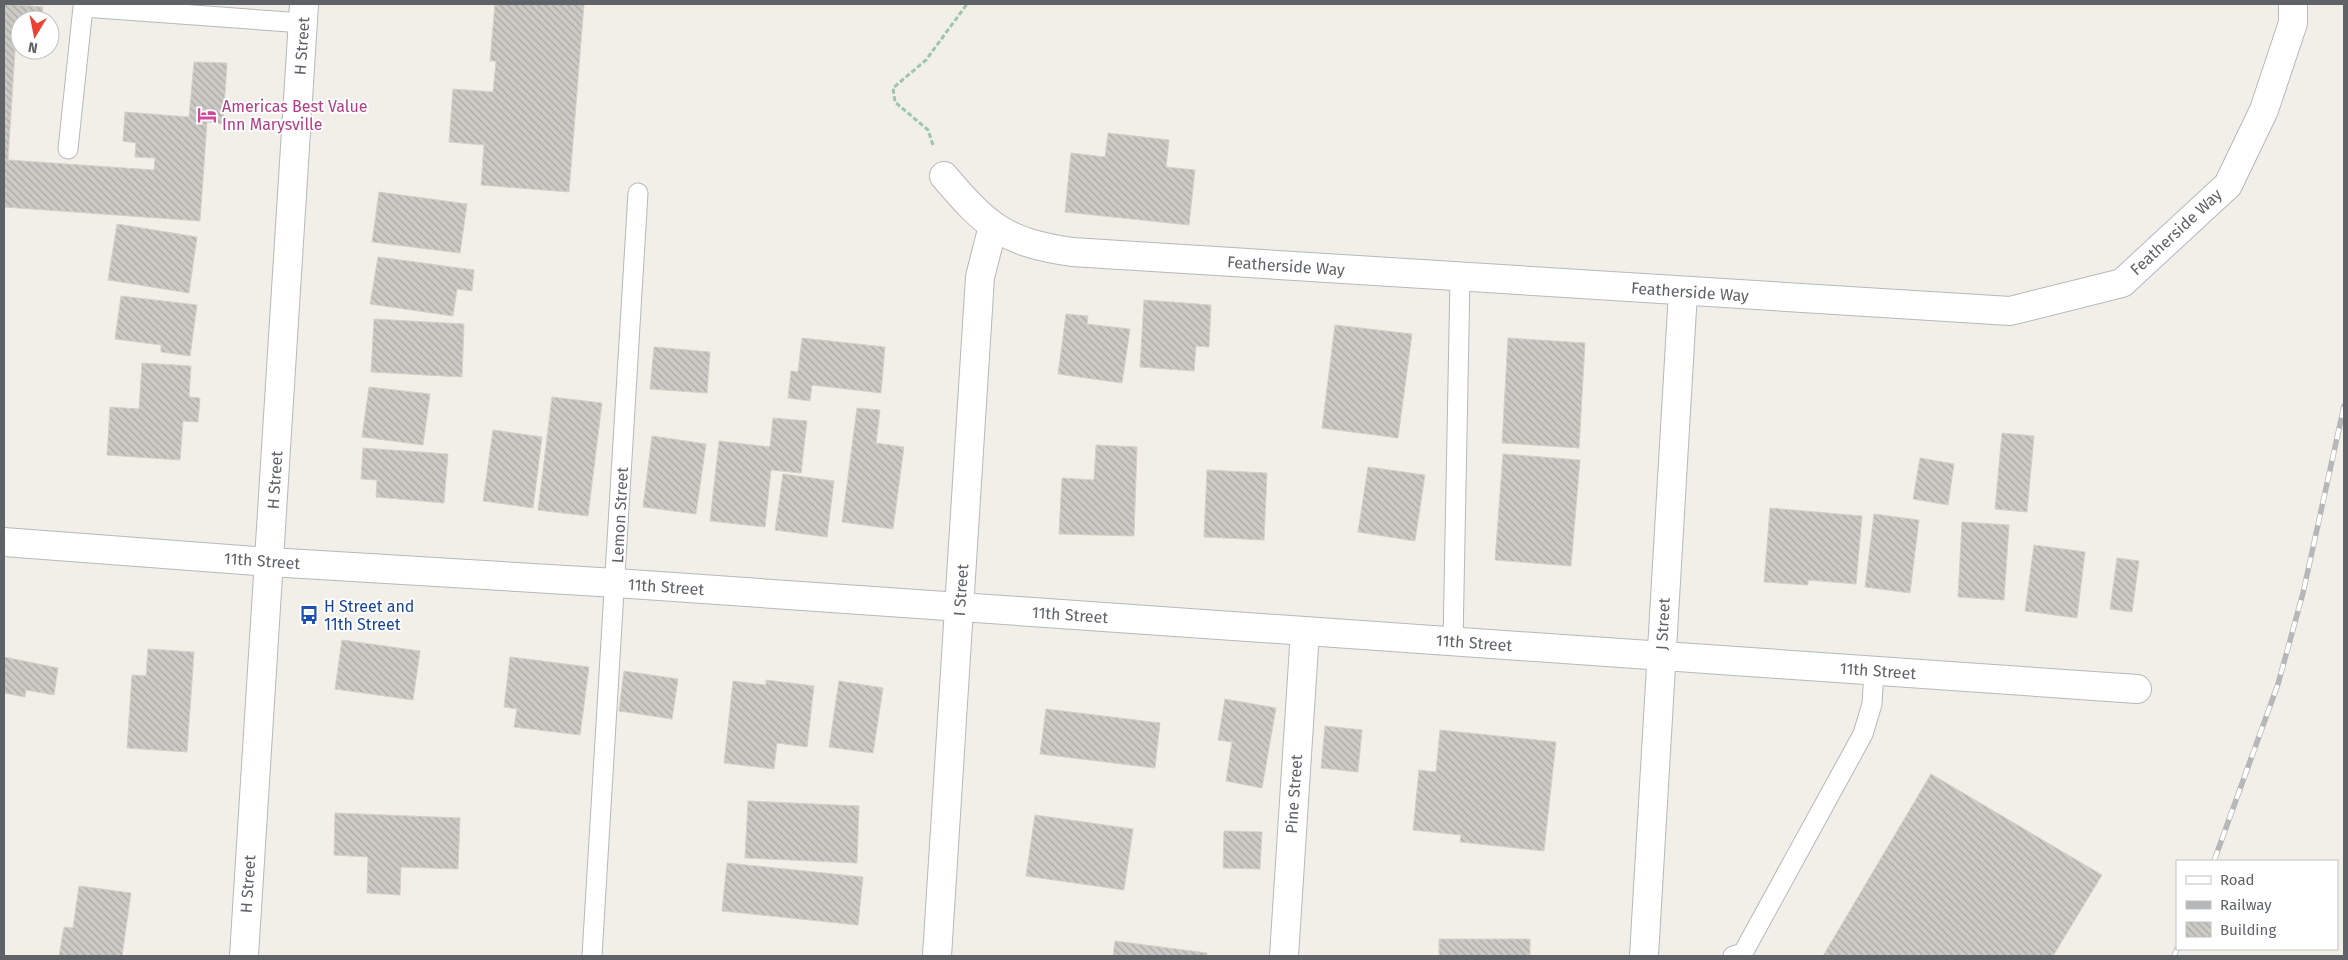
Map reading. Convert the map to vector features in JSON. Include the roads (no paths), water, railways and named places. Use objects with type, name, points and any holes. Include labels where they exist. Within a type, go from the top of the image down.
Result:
[{"type":"street","name":"Featherside Way","points":[[944,176],[969,206],[1007,235],[1040,247],[1072,252],[1460,278],[2010,311],[2122,283],[2228,185],[2264,110],[2293,23],[2293,4]]},
{"type":"street","name":"H Street","points":[[244,956],[304,14]]},
{"type":"street","name":"I Street","points":[[937,956],[980,277],[993,226]]},
{"type":"street","name":"J Street","points":[[1648,956],[1661,656],[1683,292]]},
{"type":"street","name":"11th Street","points":[[4,542],[270,562],[616,583],[2137,689]]},
{"type":"street","name":"Pine Street","points":[[1284,956],[1305,631]]},
{"type":"lane","points":[[68,149],[83,6],[304,14]]},
{"type":"lane","name":"Lemon Street","points":[[592,956],[616,583],[638,193]]},
{"type":"lane","points":[[1453,642],[1460,278]]},
{"type":"lane","points":[[1733,956],[1744,952],[1863,734],[1872,704],[1874,671]]},
{"type":"railway","points":[[2214,860],[2278,684],[2303,593],[2344,406]]},
{"type":"railway","points":[[2174,956],[2177,950]]},
{"type":"place","name":"Americas Best Value Inn Marysville","points":[[207,115]]},
{"type":"place","name":"H Street and 11th Street","points":[[309,615]]}]
